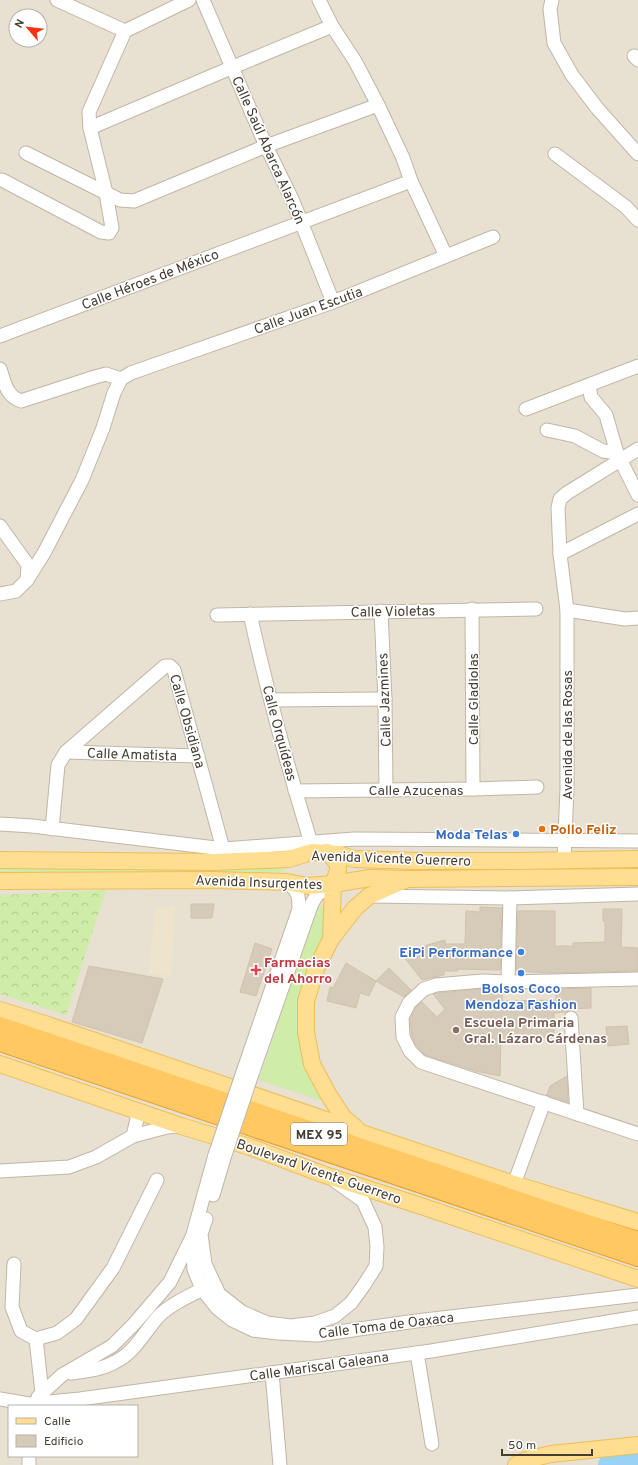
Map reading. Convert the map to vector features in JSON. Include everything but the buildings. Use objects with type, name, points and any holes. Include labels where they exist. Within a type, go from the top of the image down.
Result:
[{"type":"highway","name":"MEX 95","points":[[0,1026],[638,1241]]},
{"type":"highway","name":"Boulevard Vicente Guerrero","points":[[0,1042],[638,1257]]},
{"type":"main road","name":"Avenida Vicente Guerrero","points":[[0,860],[225,855],[289,859],[316,849],[354,859],[638,859]]},
{"type":"main road","points":[[316,849],[334,859],[338,864],[338,871],[333,884],[331,939]]},
{"type":"main road","points":[[594,878],[595,860]]},
{"type":"main road","name":"Avenida Insurgentes","points":[[0,882],[213,880],[287,882],[307,886],[333,884],[370,878],[638,877]]},
{"type":"main road","points":[[362,1134],[343,1116],[328,1094],[312,1064],[306,1032],[306,1001],[316,969],[331,939],[355,908],[369,896],[406,879]]},
{"type":"main road","points":[[0,1010],[335,1122],[362,1134],[514,1184],[638,1222]]},
{"type":"main road","name":"Boulevard Vicente Guerrero","points":[[0,1064],[181,1126],[250,1146],[325,1175],[638,1279]]},
{"type":"main road","points":[[516,1465],[526,1460],[551,1454],[638,1445]]},
{"type":"street","points":[[57,0],[125,31]]},
{"type":"street","points":[[2,180],[101,232],[109,233],[112,228],[106,193],[90,128],[89,112],[125,31],[189,0]]},
{"type":"street","name":"Calle Saúl Abarca Alarcón","points":[[203,0],[266,146],[292,199],[333,302]]},
{"type":"street","points":[[319,0],[332,26],[355,61],[378,105],[446,256]]},
{"type":"street","points":[[552,0],[550,9],[554,43],[572,75],[597,108],[638,154]]},
{"type":"street","points":[[90,128],[232,66],[332,26]]},
{"type":"street","points":[[26,153],[120,200],[134,201],[266,146],[378,105]]},
{"type":"street","points":[[555,154],[626,207],[638,220]]},
{"type":"street","name":"Calle Héroes de México","points":[[0,336],[411,181]]},
{"type":"street","name":"Calle Juan Escutia","points":[[121,379],[131,374],[333,302],[493,236]]},
{"type":"street","points":[[526,409],[638,366]]},
{"type":"street","points":[[0,369],[9,392],[14,398],[21,401],[106,374],[121,379],[114,393],[103,428],[82,480],[44,553],[27,580],[16,591],[0,594]]},
{"type":"street","points":[[589,385],[591,397],[606,415],[619,456],[638,495]]},
{"type":"street","points":[[547,430],[575,436],[603,451],[619,456],[638,449]]},
{"type":"street","name":"Avenida de las Rosas","points":[[564,860],[567,789],[567,610],[560,554],[558,508],[560,499],[567,493],[619,456]]},
{"type":"street","points":[[560,554],[638,514]]},
{"type":"street","points":[[0,526],[28,565],[27,580]]},
{"type":"street","name":"Calle Violetas","points":[[217,615],[536,608]]},
{"type":"street","name":"Calle Gladiolas","points":[[472,609],[473,789]]},
{"type":"street","points":[[567,610],[625,619],[638,618]]},
{"type":"street","name":"Calle Jazmines","points":[[381,611],[385,700],[386,790]]},
{"type":"street","name":"Calle Orquídeas","points":[[250,614],[260,661],[295,791],[316,849]]},
{"type":"street","name":"Calle Obsidiana","points":[[66,752],[165,666],[170,666],[174,670],[225,855]]},
{"type":"street","points":[[271,700],[385,700]]},
{"type":"street","points":[[52,829],[58,765],[66,752]]},
{"type":"street","name":"Calle Amatista","points":[[66,752],[198,756]]},
{"type":"street","name":"Calle Azucenas","points":[[295,791],[537,788]]},
{"type":"street","points":[[0,824],[52,829],[225,855]]},
{"type":"street","points":[[316,849],[354,839],[638,841]]},
{"type":"street","name":"Calle Toma de Oaxaca","points":[[29,1405],[62,1375],[112,1346],[134,1324],[170,1282],[196,1236],[299,909],[299,898],[297,891],[287,882]]},
{"type":"street","name":"Calle Toma de Oaxaca","points":[[249,1070],[312,903],[317,896],[333,884]]},
{"type":"street","points":[[369,896],[510,898],[638,894]]},
{"type":"street","points":[[508,982],[510,898]]},
{"type":"street","points":[[638,979],[508,982],[482,981],[436,985],[424,990],[409,1003],[402,1017],[403,1037],[410,1051],[421,1062],[638,1134]]},
{"type":"street","points":[[571,1018],[577,1114]]},
{"type":"street","points":[[514,1184],[544,1102]]},
{"type":"street","points":[[133,1136],[137,1119],[136,1110]]},
{"type":"street","points":[[0,1171],[69,1167],[96,1157],[133,1136],[166,1127],[181,1126]]},
{"type":"street","name":"Calle Toma de Oaxaca","points":[[196,1236],[205,1264],[218,1294],[242,1312],[267,1323],[291,1326],[315,1323],[335,1316],[351,1303],[376,1266],[377,1247],[375,1227],[363,1201],[325,1175]]},
{"type":"street","points":[[14,1264],[12,1308],[20,1331],[36,1339],[57,1333],[76,1319],[113,1268],[157,1180]]},
{"type":"street","name":"Calle Toma de Oaxaca","points":[[196,1236],[194,1269],[202,1289],[217,1308],[232,1320],[253,1330],[278,1333],[317,1334],[638,1295]]},
{"type":"street","points":[[62,1375],[100,1368],[116,1362],[128,1354],[158,1317],[185,1297],[214,1284]]},
{"type":"street","name":"Calle Mariscal Galeana","points":[[0,1399],[29,1405],[80,1399],[417,1353],[638,1317]]},
{"type":"street","points":[[36,1339],[42,1393]]},
{"type":"street","points":[[417,1353],[432,1444]]},
{"type":"street","points":[[272,1373],[280,1465]]},
{"type":"shaded area","points":[[0,0],[638,0],[638,1465],[0,1465]]},
{"type":"shaded area","points":[[175,906],[171,976],[149,974],[155,909]]},
{"type":"green space","points":[[284,867],[284,872],[79,872],[0,874],[0,868]]},
{"type":"green space","points":[[106,890],[66,1015],[0,994],[0,895]]},
{"type":"green space","points":[[328,903],[332,912],[304,1025],[332,1104],[259,1080],[317,908]]},
{"type":"waterway","points":[[609,1465],[638,1462]]},
{"type":"place","name":"Pollo Feliz","points":[[542,829]]},
{"type":"place","name":"Moda Telas","points":[[516,834]]},
{"type":"place","name":"EiPi Performance","points":[[521,952]]},
{"type":"place","name":"Farmacias del Ahorro","points":[[256,970]]},
{"type":"place","name":"Bolsos Coco Mendoza Fashion","points":[[521,973]]},
{"type":"place","name":"Escuela Primaria Gral. Lázaro Cárdenas","points":[[456,1030]]}]
